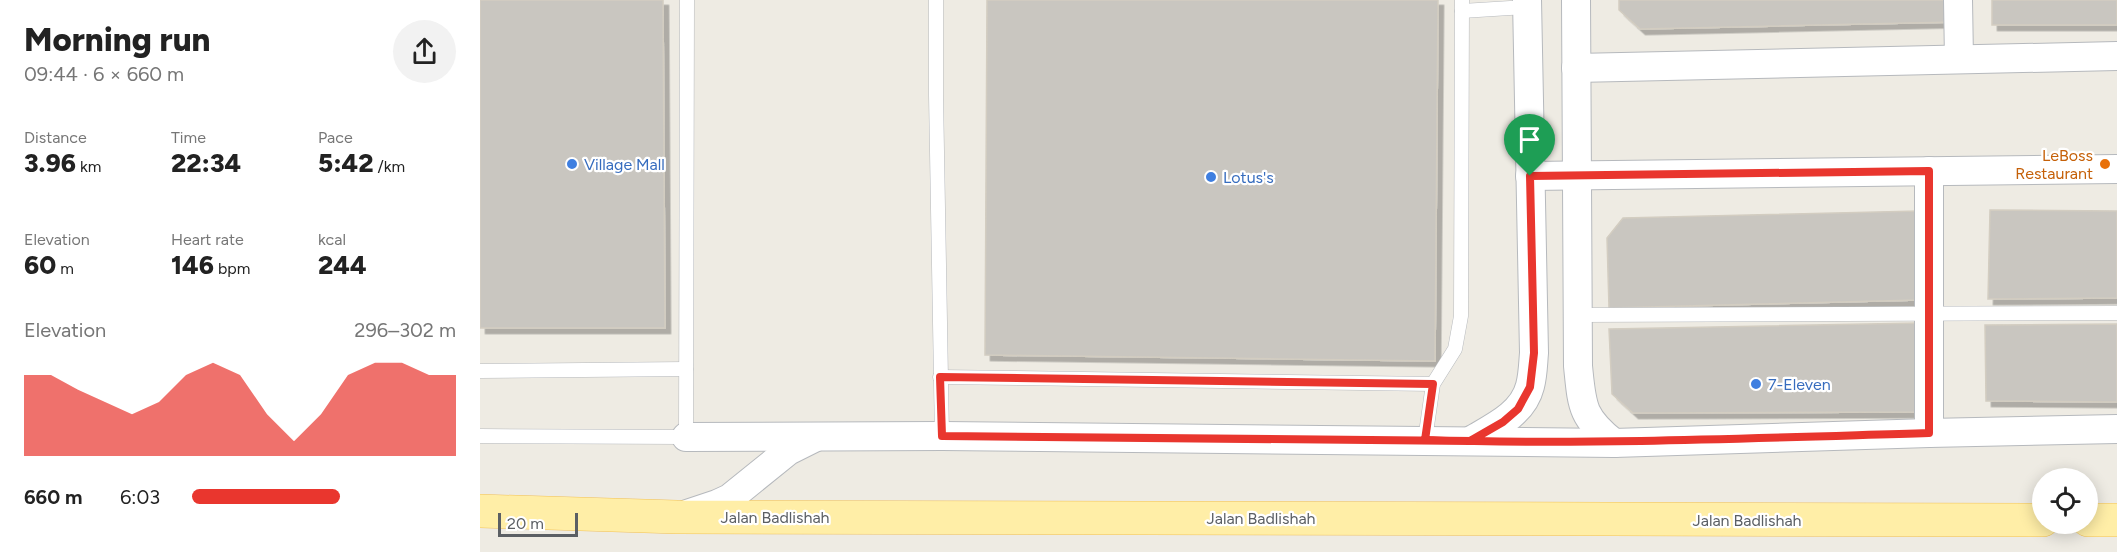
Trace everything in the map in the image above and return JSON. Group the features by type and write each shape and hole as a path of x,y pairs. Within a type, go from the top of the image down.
{"main road":[{"name":"Jalan Badlishah","path":"480,511 677,517 2032,520"},
{"path":"2098,520 2117,520"}],"street":[{"path":"1576,0 1578,366 1586,415 1596,429 1614,443"},
{"path":"1958,0 1959,59"},
{"path":"1470,441 1503,422 1518,409 1530,387 1534,353 1527,3"},
{"path":"1576,68 2117,56"},
{"path":"1530,176 2117,169"},
{"path":"1929,171 1929,433"},
{"path":"686,437 820,435 1614,443 2117,429"},
{"path":"677,517 730,498 788,452 820,435"}],"lane":[{"path":"480,436 686,437 687,0"},
{"path":"936,0 942,436"},
{"path":"1425,440 1433,384 1455,350 1461,316 1462,5 1527,3"},
{"path":"1578,315 2117,313"},
{"path":"480,371 686,369"},
{"path":"940,377 1433,384"}],"building":[{"name":"Village Mall","path":"480,0 663,0 665,328 480,328"},
{"name":"Lotus's","path":"987,0 1438,0 1435,361 985,355"},
{"path":"1619,0 1955,0 1956,22 1640,29 1619,10"},
{"path":"1992,0 2117,0 2117,25 1992,25"},
{"path":"1990,210 2117,211 2117,298 1988,299"},
{"path":"1919,211 1918,300 1609,308 1607,238 1623,218"},
{"path":"1920,323 1922,412 1633,413 1612,394 1609,329"},
{"path":"2117,324 2117,402 1986,401 1985,325"}],"place":[{"name":"Village Mall","path":"572,164"},
{"name":"LeBoss Restaurant","path":"2105,164"},
{"name":"Lotus's","path":"1211,177"},
{"name":"7-Eleven","path":"1756,384"}],"route":[{"path":"1530,176 1534,353 1530,387 1518,409 1503,422 1470,441 942,436 940,377 1433,384 1425,440 1470,441 1614,443 1929,433 1929,171 1530,176"}]}
